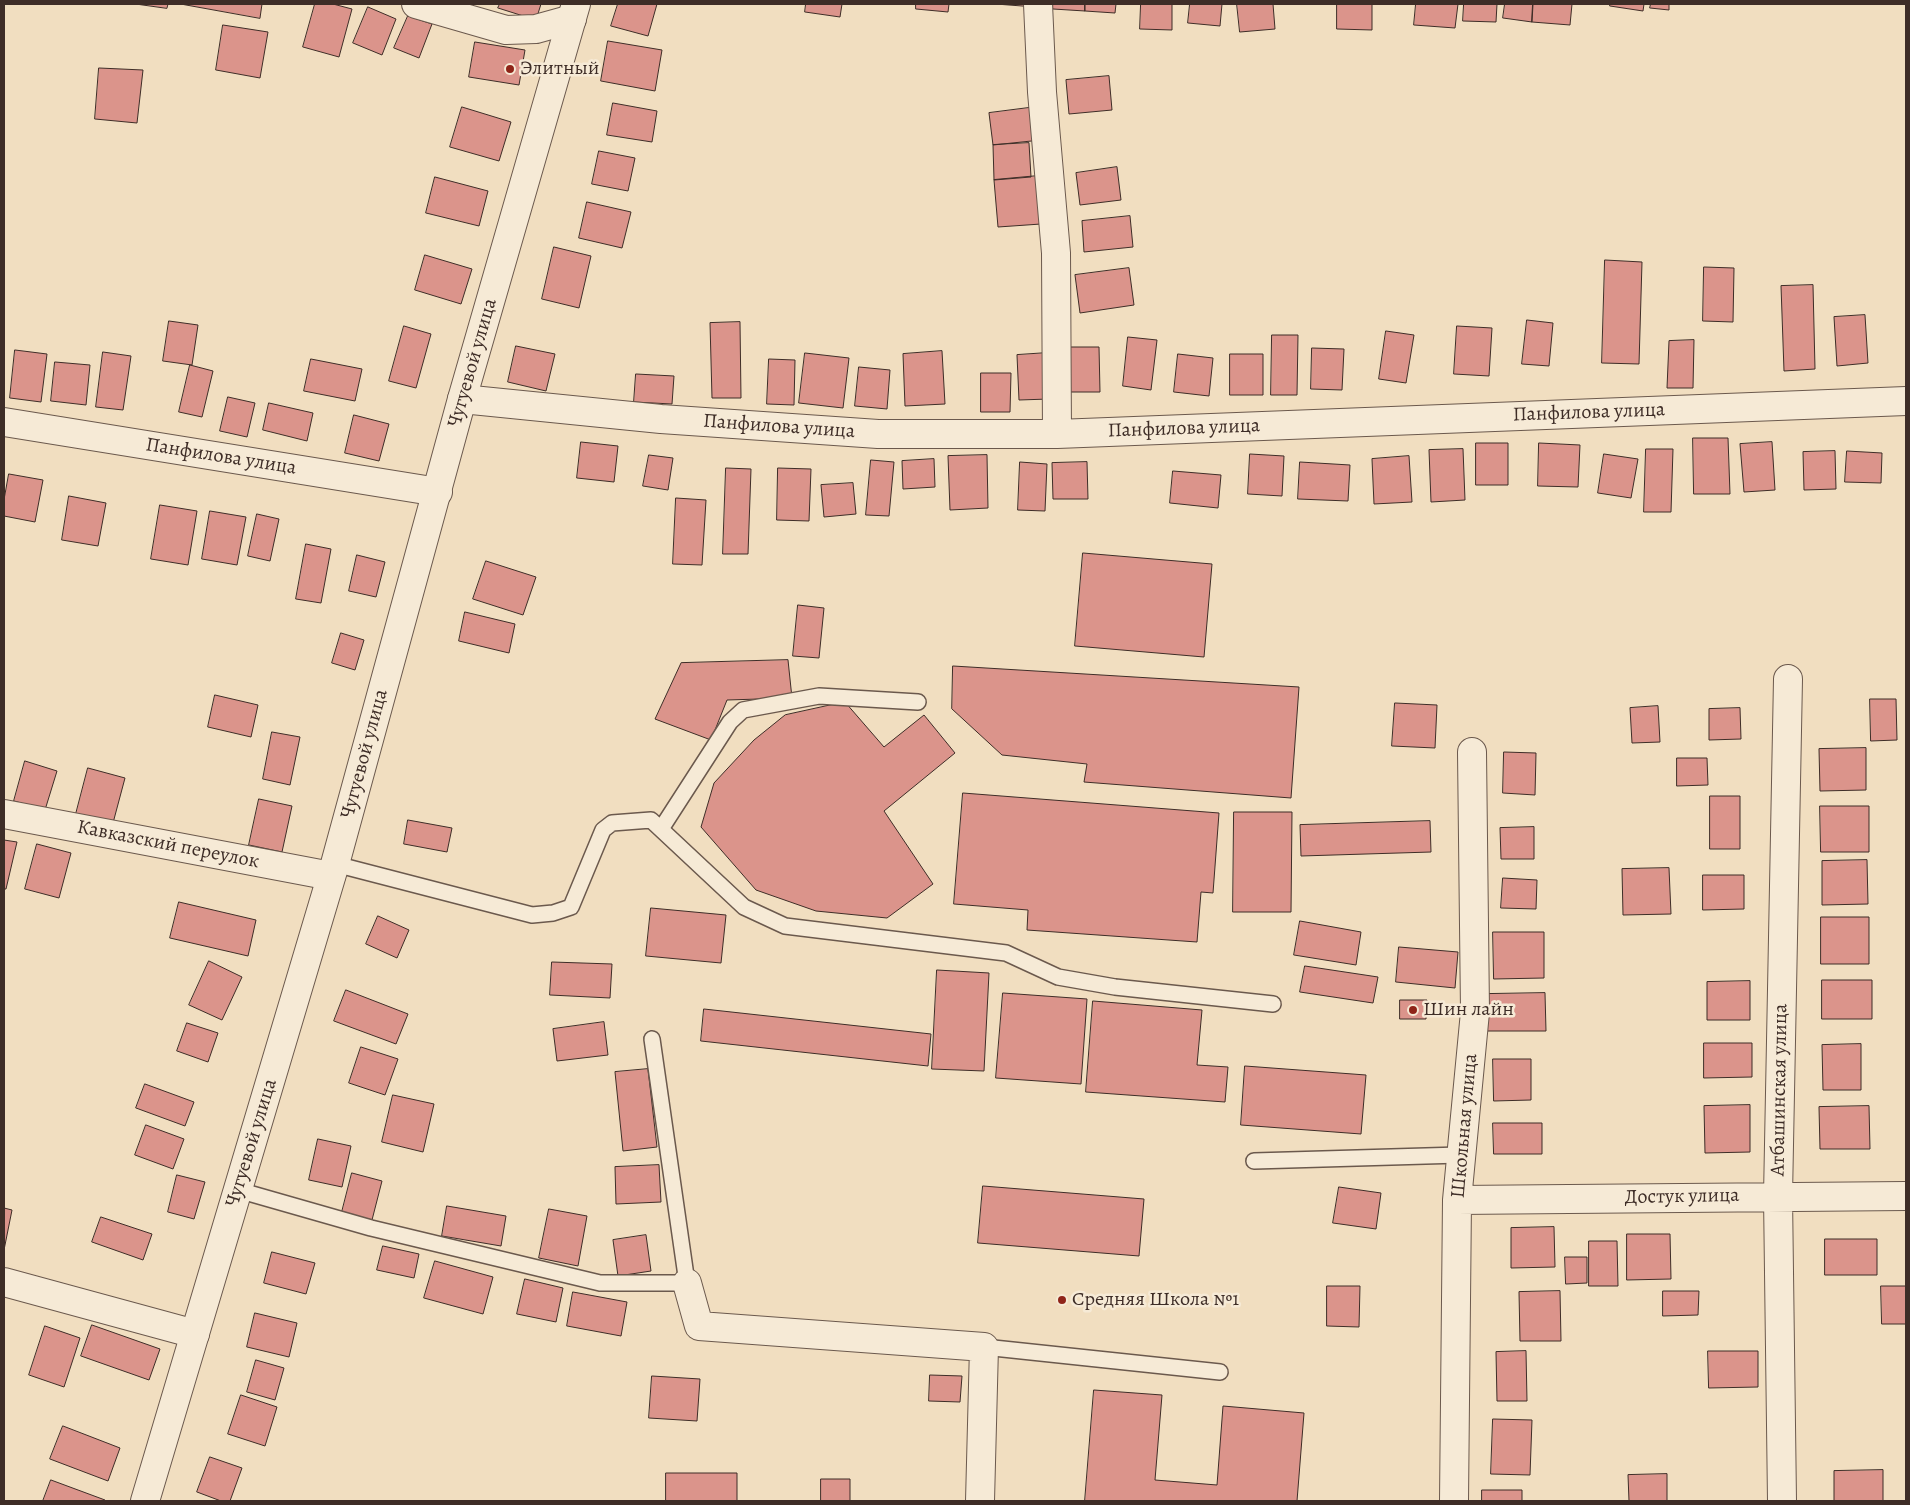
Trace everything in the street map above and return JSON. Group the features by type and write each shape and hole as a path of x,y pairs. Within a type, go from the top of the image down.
{"street":[{"path":"416,4 506,30 536,29 574,11"},
{"path":"1038,4 1042,92 1056,253 1057,434"},
{"name":"Чугуевой улица","path":"145,1501 333,870 462,399 574,11"},
{"name":"Панфилова улица","path":"462,399 661,419 878,434 1057,434 1906,401"},
{"name":"Панфилова улица","path":"4,422 438,492"},
{"name":"Атбашинская улица","path":"1782,1501 1778,1196 1788,678"},
{"name":"Школьная улица","path":"1454,1501 1457,1200 1460,1155 1476,1012 1472,752"},
{"name":"Кавказский переулок","path":"4,814 333,870"},
{"name":"Достук улица","path":"1457,1200 1906,1196"},
{"path":"4,1282 195,1334"},
{"path":"687,1283 699,1326 984,1348 980,1501"}],"lane":[{"path":"661,829 730,722 743,710 819,696 918,702"},
{"path":"333,870 532,915 554,913 571,907 603,830 612,823 651,820 744,907 785,926 1006,953 1058,977 1115,987 1273,1004"},
{"path":"238,1190 372,1228 600,1283 687,1283 652,1039"},
{"path":"1254,1161 1460,1155"},
{"path":"984,1348 1220,1372"}],"building":[{"path":"136,4 168,4 167,8"},
{"path":"181,4 262,4 260,18"},
{"path":"315,4 333,4 352,9 339,57 303,47"},
{"path":"500,4 541,4 536,20 498,8"},
{"path":"618,4 657,4 648,36 611,26"},
{"path":"806,4 842,4 840,17 805,12"},
{"path":"916,4 949,4 948,12 916,9"},
{"path":"996,4 1028,4 1027,6"},
{"path":"1053,4 1085,4 1085,11 1053,9"},
{"path":"1085,4 1116,4 1115,13 1085,11"},
{"path":"1141,4 1172,4 1172,30 1140,29"},
{"path":"1190,4 1222,4 1220,26 1188,23"},
{"path":"1237,4 1273,4 1275,29 1240,32"},
{"path":"1337,4 1372,4 1372,30 1337,29"},
{"path":"1416,4 1458,4 1455,28 1414,25"},
{"path":"1464,4 1497,4 1496,22 1463,21"},
{"path":"1505,4 1533,4 1532,22 1503,18"},
{"path":"1533,4 1572,4 1570,25 1532,22"},
{"path":"1610,4 1644,4 1643,11 1610,6"},
{"path":"1651,4 1669,4 1669,10 1650,8"},
{"path":"368,7 396,19 382,55 353,43"},
{"path":"408,16 432,24 419,58 394,48"},
{"path":"223,25 268,32 260,78 216,70"},
{"path":"608,41 662,50 655,91 601,81"},
{"path":"475,42 525,50 519,85 469,77"},
{"path":"99,68 143,70 137,123 95,119"},
{"path":"1109,76 1112,110 1069,114 1066,80"},
{"path":"613,103 657,111 652,142 607,135"},
{"path":"462,107 511,122 499,161 450,147"},
{"path":"1036,107 1041,140 993,145 989,113"},
{"path":"1029,143 1031,177 994,180 993,145"},
{"path":"599,151 635,158 628,191 592,184"},
{"path":"1117,167 1121,200 1080,205 1076,173"},
{"path":"1038,176 1041,224 998,227 994,180"},
{"path":"435,177 488,191 479,226 426,213"},
{"path":"587,202 631,212 622,248 579,238"},
{"path":"1130,216 1133,247 1084,252 1082,221"},
{"path":"554,247 591,256 579,308 542,299"},
{"path":"425,255 472,269 461,304 415,290"},
{"path":"1605,260 1642,262 1639,364 1602,363"},
{"path":"1704,267 1734,268 1733,322 1703,321"},
{"path":"1129,268 1134,305 1080,313 1075,275"},
{"path":"1813,285 1815,369 1784,371 1781,286"},
{"path":"1865,315 1868,363 1837,366 1834,317"},
{"path":"1527,320 1553,323 1549,366 1522,364"},
{"path":"169,321 198,325 192,365 163,361"},
{"path":"740,322 741,398 712,398 710,323"},
{"path":"404,326 431,334 416,388 389,381"},
{"path":"1457,326 1492,328 1489,376 1454,374"},
{"path":"1386,331 1414,335 1406,383 1379,379"},
{"path":"1272,335 1298,335 1297,395 1271,395"},
{"path":"1128,337 1157,340 1151,390 1123,386"},
{"path":"1694,340 1693,388 1667,388 1669,341"},
{"path":"516,346 555,354 546,391 508,382"},
{"path":"1066,347 1099,347 1100,392 1066,392"},
{"path":"1312,348 1344,349 1342,390 1311,389"},
{"path":"15,350 47,354 41,402 10,398"},
{"path":"942,351 945,404 905,406 903,354"},
{"path":"103,352 131,356 123,410 96,407"},
{"path":"805,353 849,358 843,408 799,403"},
{"path":"1047,353 1049,399 1019,400 1017,355"},
{"path":"1178,354 1213,358 1209,396 1174,392"},
{"path":"1230,354 1263,354 1263,395 1230,395"},
{"path":"311,359 362,369 355,401 304,391"},
{"path":"769,359 795,360 794,405 767,404"},
{"path":"55,362 90,365 86,405 51,401"},
{"path":"190,365 213,371 202,417 179,412"},
{"path":"859,367 890,370 887,409 855,406"},
{"path":"981,373 1011,373 1010,412 981,412"},
{"path":"636,374 674,376 672,404 634,402"},
{"path":"228,397 255,403 247,437 220,431"},
{"path":"269,403 313,413 307,441 263,430"},
{"path":"354,415 389,424 379,461 345,453"},
{"path":"1693,438 1728,438 1730,494 1694,494"},
{"path":"581,442 618,446 614,482 577,478"},
{"path":"1772,442 1775,490 1744,492 1740,444"},
{"path":"1476,443 1508,443 1508,485 1476,485"},
{"path":"1539,443 1580,445 1578,487 1538,486"},
{"path":"1463,449 1465,500 1431,502 1429,450"},
{"path":"1646,449 1673,449 1671,512 1644,512"},
{"path":"1835,451 1836,489 1804,490 1803,452"},
{"path":"1847,451 1882,453 1881,483 1845,482"},
{"path":"1250,454 1284,456 1282,496 1248,494"},
{"path":"1604,454 1638,459 1631,498 1598,493"},
{"path":"649,455 673,458 668,490 643,486"},
{"path":"987,455 988,508 950,510 948,456"},
{"path":"1409,456 1412,502 1374,504 1372,459"},
{"path":"934,459 935,487 903,489 902,461"},
{"path":"871,460 894,462 889,516 866,515"},
{"path":"1020,462 1047,464 1045,511 1018,510"},
{"path":"1087,462 1088,499 1053,499 1052,463"},
{"path":"1300,462 1350,465 1348,501 1298,499"},
{"path":"726,468 751,469 748,554 723,554"},
{"path":"778,468 811,469 809,521 777,520"},
{"path":"1173,471 1221,475 1218,508 1170,503"},
{"path":"9,474 43,480 35,522 4,516 4,500"},
{"path":"853,483 856,514 824,517 821,485"},
{"path":"69,496 106,503 98,546 62,540"},
{"path":"676,498 706,500 702,565 673,564"},
{"path":"160,505 197,511 188,565 151,559"},
{"path":"210,511 246,517 237,565 202,559"},
{"path":"257,514 279,519 270,561 248,556"},
{"path":"306,544 331,549 321,603 296,599"},
{"path":"1083,553 1212,564 1204,657 1075,646"},
{"path":"357,555 385,562 376,597 349,591"},
{"path":"486,561 536,577 523,615 473,599"},
{"path":"798,605 824,608 819,658 793,656"},
{"path":"465,612 515,624 509,653 459,641"},
{"path":"341,633 364,640 355,670 332,663"},
{"path":"788,660 792,698 727,700 711,740 655,719 681,663"},
{"path":"953,666 1299,687 1291,798 1084,782 1087,764 1002,755 952,709"},
{"path":"215,695 258,705 251,737 208,727"},
{"path":"1870,699 1896,699 1897,740 1871,741"},
{"path":"845,702 884,747 924,715 955,753 884,811 933,884 887,918 816,911 756,890 701,827 714,783 754,740 785,715"},
{"path":"1395,703 1437,705 1435,748 1392,746"},
{"path":"1658,706 1660,742 1632,743 1630,708"},
{"path":"1740,708 1741,739 1709,740 1709,709"},
{"path":"272,732 300,737 290,785 263,779"},
{"path":"1866,748 1866,790 1820,791 1819,749"},
{"path":"1504,752 1536,753 1535,795 1503,793"},
{"path":"1677,758 1707,758 1708,785 1677,786"},
{"path":"25,761 57,771 45,810 14,801"},
{"path":"88,768 125,778 113,823 76,814"},
{"path":"963,793 1219,813 1213,893 1201,892 1197,942 1027,930 1028,910 954,904"},
{"path":"1710,796 1740,796 1740,849 1710,849"},
{"path":"259,799 292,806 282,852 249,845"},
{"path":"1820,806 1869,806 1869,852 1821,852"},
{"path":"1234,812 1292,812 1291,912 1233,912"},
{"path":"408,820 452,828 447,852 404,844"},
{"path":"1430,821 1431,852 1301,856 1300,825"},
{"path":"1534,827 1534,859 1501,859 1500,828"},
{"path":"4,840 17,842 6,889 4,889"},
{"path":"37,844 71,853 59,898 25,889"},
{"path":"1867,860 1868,904 1822,905 1822,861"},
{"path":"1669,868 1671,914 1623,915 1622,869"},
{"path":"1703,875 1744,875 1744,909 1703,910"},
{"path":"1503,878 1537,880 1536,909 1501,908"},
{"path":"179,902 256,920 248,956 170,938"},
{"path":"651,908 726,915 721,963 646,956"},
{"path":"378,916 409,930 397,958 366,944"},
{"path":"1821,917 1869,917 1869,964 1821,964"},
{"path":"1300,921 1361,932 1356,965 1294,955"},
{"path":"1493,932 1544,932 1544,978 1494,979"},
{"path":"1399,947 1458,952 1455,988 1396,982"},
{"path":"209,961 242,977 222,1020 189,1005"},
{"path":"552,962 612,964 610,998 550,995"},
{"path":"1305,966 1378,977 1373,1003 1300,992"},
{"path":"937,970 989,973 984,1071 932,1069"},
{"path":"1822,980 1872,980 1872,1019 1822,1019"},
{"path":"1750,981 1750,1020 1707,1020 1707,982"},
{"path":"346,990 408,1014 396,1044 334,1021"},
{"path":"1003,993 1087,999 1081,1084 996,1078"},
{"path":"1545,993 1546,1031 1487,1031 1487,994"},
{"name":"Шин лайн","path":"1400,1000 1427,1000 1426,1019 1400,1019"},
{"path":"1093,1001 1202,1010 1197,1065 1228,1067 1225,1102 1086,1092"},
{"path":"704,1009 931,1034 928,1066 701,1041"},
{"path":"604,1022 608,1055 557,1061 553,1029"},
{"path":"187,1023 218,1033 208,1062 177,1051"},
{"path":"1704,1043 1752,1043 1752,1077 1704,1078"},
{"path":"1861,1044 1861,1090 1823,1090 1822,1045"},
{"path":"361,1047 398,1059 385,1095 349,1083"},
{"path":"1493,1059 1531,1059 1531,1100 1494,1101"},
{"path":"1245,1066 1366,1075 1361,1134 1241,1125"},
{"path":"648,1069 657,1147 623,1151 615,1072"},
{"path":"145,1084 194,1102 185,1126 136,1108"},
{"path":"393,1095 434,1104 423,1152 382,1142"},
{"path":"1750,1105 1750,1152 1705,1153 1704,1106"},
{"path":"1869,1106 1870,1149 1820,1149 1819,1107"},
{"path":"1493,1123 1542,1123 1542,1154 1494,1154"},
{"path":"146,1125 184,1139 173,1169 135,1155"},
{"path":"318,1139 351,1146 342,1187 309,1180"},
{"path":"659,1165 661,1202 616,1204 615,1167"},
{"path":"352,1173 382,1181 372,1220 342,1212"},
{"path":"177,1175 205,1182 194,1219 168,1212"},
{"path":"983,1186 1144,1199 1139,1256 978,1243"},
{"path":"1339,1187 1381,1193 1376,1229 1333,1223"},
{"path":"447,1206 506,1216 501,1246 442,1236"},
{"path":"4,1208 12,1210 4,1250"},
{"path":"549,1209 587,1216 578,1266 539,1258"},
{"path":"101,1217 152,1234 143,1260 92,1242"},
{"path":"1554,1227 1555,1267 1511,1268 1511,1228"},
{"path":"1627,1234 1670,1234 1671,1279 1627,1280"},
{"path":"646,1235 651,1271 618,1276 613,1240"},
{"path":"1825,1239 1877,1239 1877,1275 1825,1275"},
{"path":"1589,1241 1617,1241 1618,1286 1589,1286"},
{"path":"383,1246 419,1254 414,1278 377,1270"},
{"path":"272,1252 315,1263 306,1294 264,1283"},
{"path":"1565,1257 1587,1257 1587,1283 1566,1284"},
{"path":"435,1261 493,1277 483,1314 424,1298"},
{"path":"525,1279 563,1288 556,1322 517,1314"},
{"path":"1327,1286 1360,1286 1359,1327 1327,1326"},
{"path":"1881,1286 1906,1286 1906,1324 1882,1324"},
{"path":"1560,1291 1561,1341 1520,1341 1519,1292"},
{"path":"1663,1291 1699,1291 1698,1315 1663,1316"},
{"path":"573,1292 627,1302 621,1336 567,1326"},
{"path":"255,1313 297,1323 289,1357 247,1347"},
{"path":"92,1325 160,1349 149,1380 81,1356"},
{"path":"45,1326 80,1338 64,1387 29,1375"},
{"path":"1526,1351 1527,1401 1497,1401 1496,1352"},
{"path":"1708,1351 1758,1351 1758,1387 1709,1388"},
{"path":"256,1360 284,1368 275,1400 247,1392"},
{"path":"930,1375 962,1376 960,1402 929,1401"},
{"path":"652,1376 700,1379 697,1421 649,1418"},
{"path":"1094,1390 1162,1395 1155,1480 1217,1485 1223,1406 1304,1413 1297,1501 1085,1501"},
{"path":"241,1395 277,1407 265,1446 228,1434"},
{"path":"1493,1419 1532,1420 1530,1475 1491,1474"},
{"path":"63,1426 120,1448 108,1481 50,1459"},
{"path":"210,1457 242,1468 230,1501 221,1501 197,1492"},
{"path":"1883,1470 1883,1501 1834,1501 1834,1471"},
{"path":"666,1473 737,1473 737,1501 666,1501"},
{"path":"1667,1474 1667,1501 1629,1501 1628,1475"},
{"path":"821,1479 850,1479 850,1501 821,1501"},
{"path":"51,1480 105,1500 105,1501 43,1501"},
{"path":"1482,1490 1522,1490 1522,1501 1482,1501"}],"place":[{"name":"Элитный","path":"510,69"},
{"name":"Шин лайн","path":"1413,1010"},
{"name":"Средняя Школа №1","path":"1062,1300"}]}
